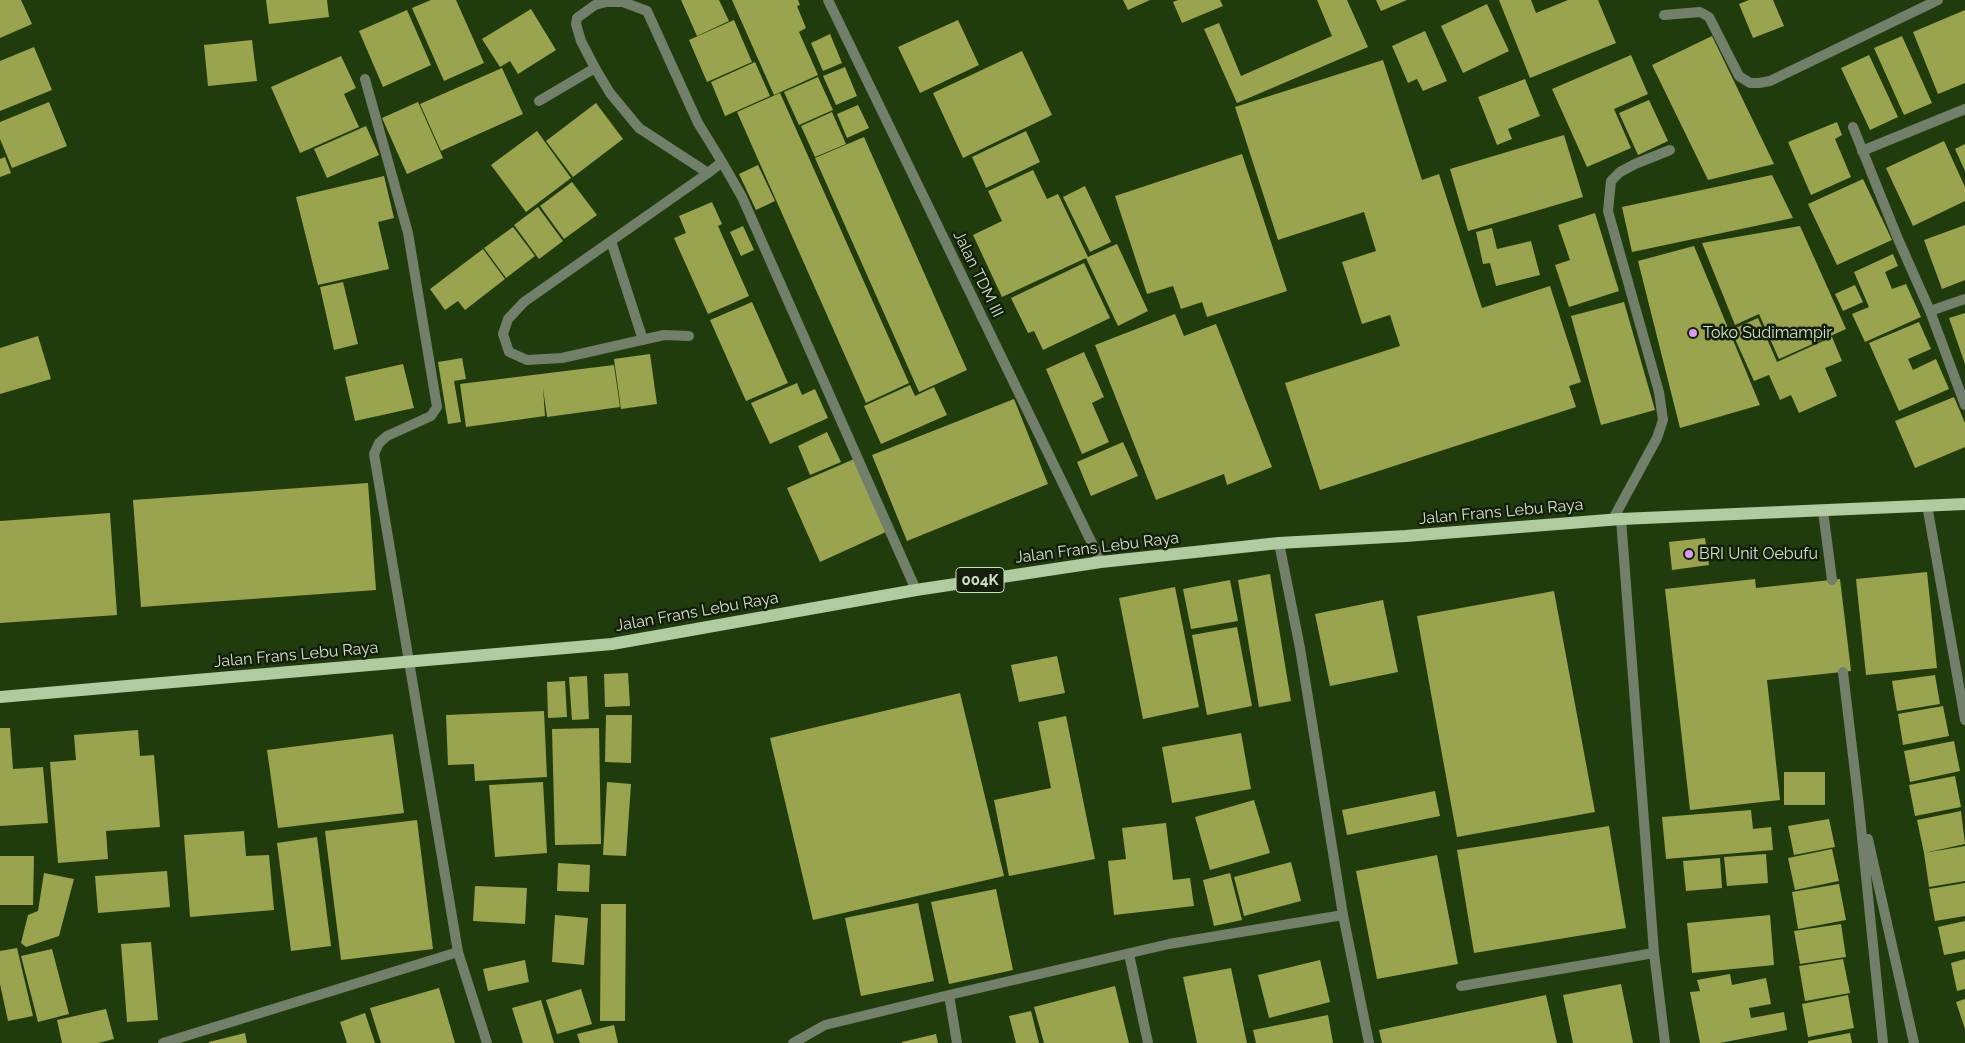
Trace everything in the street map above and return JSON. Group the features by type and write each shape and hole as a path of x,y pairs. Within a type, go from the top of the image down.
{"main road":[{"name":"Jalan Frans Lebu Raya","path":"0,697 612,644 916,590 1101,562 1279,543 1406,536 1617,519 1965,504"}],"street":[{"name":"Jalan TDM III","path":"828,0 1101,562"},
{"path":"1664,15 1700,12 1708,17 1739,76 1750,83 1759,84 1770,81 1938,0"},
{"path":"708,173 639,128 610,93 595,68 581,41 576,24 577,18 595,5 606,2 624,2 647,10 698,123 746,206 916,590"},
{"path":"540,101 595,68"},
{"path":"365,79 408,233 437,408 431,416 387,436 379,443 374,454 458,952 486,1043"},
{"path":"1862,151 1965,109"},
{"path":"1853,127 1930,311 1965,405"},
{"path":"1665,1043 1654,952 1617,519 1657,438 1663,420 1659,392 1608,211 1611,181 1620,172 1670,150"},
{"path":"689,336 664,335 562,358 527,360 509,352 503,334 508,319 524,302 722,162"},
{"path":"611,241 643,340"},
{"path":"1930,311 1965,299"},
{"path":"1927,505 1965,720"},
{"path":"1823,511 1832,580"},
{"path":"1279,543 1300,648 1343,916 1369,1043"},
{"path":"1843,672 1883,1043"},
{"path":"1858,798 1914,1043"},
{"path":"793,1043 825,1025 1169,944 1343,916"},
{"path":"163,1043 458,952"},
{"path":"1461,986 1654,952"},
{"path":"1129,954 1148,1043"},
{"path":"949,995 957,1043"}],"building":[{"path":"0,0 21,0 32,24 0,38"},
{"path":"266,0 327,0 329,17 269,24"},
{"path":"431,0 456,0 484,63 444,81 412,8"},
{"path":"681,0 719,0 729,21 697,36"},
{"path":"732,0 798,0 800,5 797,6 806,28 799,32 818,75 774,95"},
{"path":"1123,0 1150,0 1128,10"},
{"path":"1178,0 1220,0 1223,6 1182,23 1173,2"},
{"path":"1317,0 1347,0 1368,47 1237,103 1204,29 1219,23 1241,76 1332,36"},
{"path":"1376,0 1407,0 1381,11"},
{"path":"1499,0 1531,0 1536,13 1568,0 1598,0 1616,43 1530,78"},
{"path":"1749,0 1773,0 1784,26 1753,38 1739,4"},
{"path":"1487,4 1509,51 1463,73 1441,26"},
{"path":"531,9 556,50 518,74 510,61 500,67 482,39"},
{"path":"407,10 431,65 383,87 359,31"},
{"path":"1965,10 1965,83 1938,94 1913,32"},
{"path":"734,20 752,62 707,82 689,40"},
{"path":"958,20 979,65 920,93 898,47"},
{"path":"1425,31 1447,81 1423,91 1417,79 1408,83 1392,46"},
{"path":"830,34 842,63 823,71 811,43"},
{"path":"1712,36 1774,164 1708,180 1652,65"},
{"path":"1902,36 1932,103 1904,115 1874,48"},
{"path":"252,40 257,81 208,86 204,45"},
{"path":"34,47 52,90 0,111 0,61"},
{"path":"1022,51 1052,115 963,158 933,93"},
{"path":"1631,55 1648,94 1614,109 1631,148 1587,167 1552,89"},
{"path":"1869,55 1898,117 1870,130 1841,68"},
{"path":"341,56 356,88 344,94 359,127 300,153 271,87"},
{"path":"1383,60 1422,180 1439,174 1482,308 1550,286 1581,382 1569,386 1576,407 1320,490 1285,383 1400,346 1390,315 1362,324 1342,262 1376,251 1364,212 1278,240 1235,107"},
{"path":"755,62 770,96 725,116 711,82"},
{"path":"845,67 857,96 836,105 823,76"},
{"path":"502,68 523,114 441,151 420,104"},
{"path":"818,77 833,110 799,125 784,92"},
{"path":"1525,79 1540,116 1508,129 1512,139 1497,145 1478,97"},
{"path":"780,93 909,383 866,403 737,112"},
{"path":"1649,100 1668,141 1638,155 1619,113"},
{"path":"49,102 67,146 12,168 0,139 0,122"},
{"path":"418,102 443,158 407,174 382,118"},
{"path":"596,103 623,139 573,177 546,141"},
{"path":"858,105 869,128 847,138 837,114"},
{"path":"832,112 846,144 815,157 801,126"},
{"path":"1837,122 1842,135 1835,139 1851,177 1811,195 1788,142"},
{"path":"366,126 379,155 327,178 314,149"},
{"path":"537,131 571,178 526,212 491,165"},
{"path":"1026,131 1040,162 986,188 972,157"},
{"path":"1564,135 1583,197 1468,231 1450,169"},
{"path":"864,137 967,370 919,392 815,158"},
{"path":"1944,141 1965,187 1965,201 1913,226 1886,168"},
{"path":"1965,144 1965,171 1955,149"},
{"path":"1242,154 1287,291 1207,317 1202,302 1181,309 1173,286 1147,294 1115,196"},
{"path":"5,157 11,173 0,177 0,159"},
{"path":"758,165 775,201 756,210 739,174"},
{"path":"1033,170 1047,199 1058,194 1088,257 1117,244 1148,311 1118,326 1086,258 1002,297 973,235 1002,221 988,191"},
{"path":"1772,175 1793,218 1632,252 1622,207"},
{"path":"384,176 394,218 378,222 389,269 318,285 296,197"},
{"path":"1863,179 1892,240 1837,265 1808,204"},
{"path":"572,182 597,215 564,239 540,206"},
{"path":"1085,186 1111,242 1090,252 1063,197"},
{"path":"712,202 722,224 718,226 749,296 708,314 674,238 686,233 679,216"},
{"path":"538,207 563,241 539,259 514,225"},
{"path":"1595,213 1619,291 1569,307 1555,265 1570,260 1558,225"},
{"path":"1965,225 1965,280 1942,289 1924,240"},
{"path":"743,226 754,250 741,256 730,232"},
{"path":"1800,226 1846,329 1779,359 1759,314 1735,325 1702,243"},
{"path":"513,227 535,256 506,278 484,248"},
{"path":"1492,228 1497,249 1531,241 1540,275 1496,286 1490,263 1483,264 1476,232"},
{"name":"Toko Sudimampir","path":"1694,246 1760,405 1680,428 1638,261"},
{"path":"483,249 505,279 465,310 458,301 445,310 430,289"},
{"path":"1893,254 1898,266 1885,272 1892,289 1906,284 1921,317 1865,342 1852,314 1869,307 1854,272"},
{"path":"1084,263 1110,318 1043,350 1034,331 1028,333 1011,298"},
{"path":"343,282 358,344 334,350 320,287"},
{"path":"1855,285 1863,302 1843,311 1835,294"},
{"path":"752,302 788,383 746,401 710,320"},
{"path":"1624,302 1655,410 1601,425 1571,316"},
{"path":"1965,313 1965,364 1949,318"},
{"path":"1175,314 1184,336 1216,324 1272,467 1227,485 1224,474 1156,500 1095,345"},
{"path":"1758,318 1777,362 1832,337 1842,361 1825,368 1837,396 1799,413 1791,395 1780,400 1769,375 1754,381 1731,330"},
{"path":"1919,322 1931,349 1908,359 1913,370 1936,359 1949,389 1899,411 1869,343"},
{"path":"38,336 51,379 0,394 0,348"},
{"path":"1084,352 1104,397 1092,403 1109,442 1082,454 1046,369"},
{"path":"650,354 657,404 621,409 614,359"},
{"path":"462,358 466,379 454,381 461,422 448,424 438,362"},
{"path":"403,364 414,408 355,421 345,377"},
{"path":"614,365 620,407 547,417 543,388 545,416 466,427 460,384"},
{"path":"797,383 802,395 815,389 828,418 770,444 751,403"},
{"path":"910,385 915,396 934,387 947,415 881,444 864,406"},
{"path":"1954,397 1965,423 1965,447 1915,468 1895,421"},
{"path":"1014,399 1048,484 907,541 872,455"},
{"path":"827,432 841,462 810,475 798,446"},
{"path":"1123,442 1138,476 1091,496 1077,462"},
{"path":"854,459 886,532 820,562 787,488"},
{"path":"368,483 376,590 141,607 133,500"},
{"path":"110,513 117,615 0,623 0,521"},
{"name":"BRI Unit Oebufu","path":"1705,538 1709,565 1672,570 1669,542"},
{"path":"1927,572 1937,668 1866,675 1856,579"},
{"path":"1270,574 1291,701 1259,707 1238,580"},
{"path":"1755,579 1756,588 1840,579 1851,671 1767,680 1780,800 1690,810 1665,589"},
{"path":"1230,580 1238,621 1191,629 1183,589"},
{"path":"1175,587 1199,707 1143,719 1119,598"},
{"path":"1554,591 1595,812 1457,837 1417,616"},
{"path":"1383,600 1398,672 1330,686 1315,614"},
{"path":"1237,627 1252,706 1207,715 1192,635"},
{"path":"1057,656 1065,693 1019,702 1011,665"},
{"path":"628,673 630,706 605,707 604,674"},
{"path":"1935,675 1940,704 1897,711 1892,681"},
{"path":"587,676 589,719 572,720 569,677"},
{"path":"565,681 567,717 548,718 547,682"},
{"path":"960,693 1004,876 813,920 770,738"},
{"path":"1943,706 1949,736 1903,745 1898,714"},
{"path":"544,711 547,777 475,781 474,764 448,765 446,715"},
{"path":"606,715 632,715 631,763 605,762"},
{"path":"1066,716 1095,859 1009,876 994,800 1051,788 1038,722"},
{"path":"0,728 10,728 13,769 43,767 48,823 0,826"},
{"path":"599,728 601,844 555,845 552,729"},
{"path":"138,730 140,756 154,755 160,827 106,831 108,859 58,863 50,762 76,760 74,735"},
{"path":"1241,733 1251,789 1172,803 1162,747"},
{"path":"393,734 404,813 278,828 267,750"},
{"path":"1954,741 1960,771 1910,782 1904,751"},
{"path":"1784,772 1825,772 1825,805 1784,805"},
{"path":"1955,776 1961,807 1915,816 1909,785"},
{"path":"543,782 547,853 495,857 489,785"},
{"path":"607,782 631,784 626,856 603,855"},
{"path":"1435,791 1440,816 1347,835 1342,810"},
{"path":"1254,800 1270,853 1210,870 1195,817"},
{"path":"1751,810 1753,829 1771,827 1773,850 1666,859 1662,817"},
{"path":"1961,811 1965,844 1924,853 1917,820"},
{"path":"1829,819 1835,847 1794,855 1788,826"},
{"path":"417,820 433,949 341,960 325,831"},
{"path":"1166,823 1173,880 1190,878 1194,906 1114,915 1108,861 1126,859 1122,828"},
{"path":"1609,826 1626,928 1474,953 1457,850"},
{"path":"244,831 246,856 269,855 274,910 190,917 184,835"},
{"path":"317,837 331,946 291,951 277,843"},
{"path":"1965,846 1965,881 1929,887 1924,853"},
{"path":"1832,849 1839,881 1795,890 1788,858"},
{"path":"1766,854 1768,883 1727,886 1724,857"},
{"path":"1437,855 1458,964 1377,979 1356,871"},
{"path":"0,856 34,856 33,905 0,905"},
{"path":"1720,858 1722,888 1686,891 1683,861"},
{"path":"1291,862 1301,901 1244,916 1234,877"},
{"path":"558,863 590,865 589,892 557,891"},
{"path":"167,871 170,907 98,913 95,876"},
{"path":"44,873 74,879 59,936 26,947 21,943 28,915 38,911"},
{"path":"1230,873 1242,920 1214,926 1203,880"},
{"path":"1965,883 1965,916 1935,921 1929,889"},
{"path":"1839,884 1846,920 1798,929 1792,892"},
{"path":"475,886 527,888 525,924 473,921"},
{"path":"996,889 1013,970 949,984 931,902"},
{"path":"918,903 934,981 861,996 845,918"},
{"path":"601,904 626,904 625,1021 600,1021"},
{"path":"555,915 588,918 584,965 552,962"},
{"path":"1770,915 1774,965 1692,973 1687,923"},
{"path":"1965,921 1965,951 1944,955 1938,927"},
{"path":"1841,924 1846,957 1800,964 1794,931"},
{"path":"151,942 158,1020 127,1022 121,944"},
{"path":"17,948 33,1016 8,1021 0,984 0,951"},
{"path":"52,949 69,1014 38,1022 21,956"},
{"path":"1843,959 1850,993 1805,1001 1799,966"},
{"path":"1965,959 1965,989 1957,991 1951,963"},
{"path":"525,960 529,982 488,991 483,969"},
{"path":"1320,960 1330,1002 1269,1018 1258,975"},
{"path":"1231,968 1247,1043 1197,1043 1183,977"},
{"path":"1730,974 1732,985 1766,978 1771,1004 1749,1008 1751,1018 1784,1012 1787,1030 1720,1043 1700,1043 1690,992 1700,991 1697,980"},
{"path":"1621,984 1633,1043 1573,1043 1563,995"},
{"path":"1115,986 1129,1043 1044,1043 1034,1007"},
{"path":"439,988 455,1043 381,1043 370,1008"},
{"path":"581,989 592,1024 557,1034 546,1000"},
{"path":"1546,995 1557,1043 1382,1043 1379,1030"},
{"path":"1848,995 1854,1028 1808,1037 1802,1004"},
{"path":"1965,999 1965,1029 1956,1002"},
{"path":"541,1000 554,1043 523,1043 512,1008"},
{"path":"106,1009 114,1039 98,1043 62,1043 57,1020"},
{"path":"1031,1011 1039,1043 1016,1043 1009,1016"},
{"path":"365,1013 375,1043 347,1043 340,1022"},
{"path":"1328,1015 1333,1043 1256,1043 1253,1030"},
{"path":"614,1025 618,1043 580,1043 577,1034"},
{"path":"245,1033 247,1043 209,1043 209,1042"},
{"path":"1850,1033 1852,1043 1808,1043 1808,1041"},
{"path":"936,1034 938,1043 902,1043 902,1042"}],"place":[{"name":"Toko Sudimampir","path":"1693,333"},
{"name":"BRI Unit Oebufu","path":"1689,554"}]}
